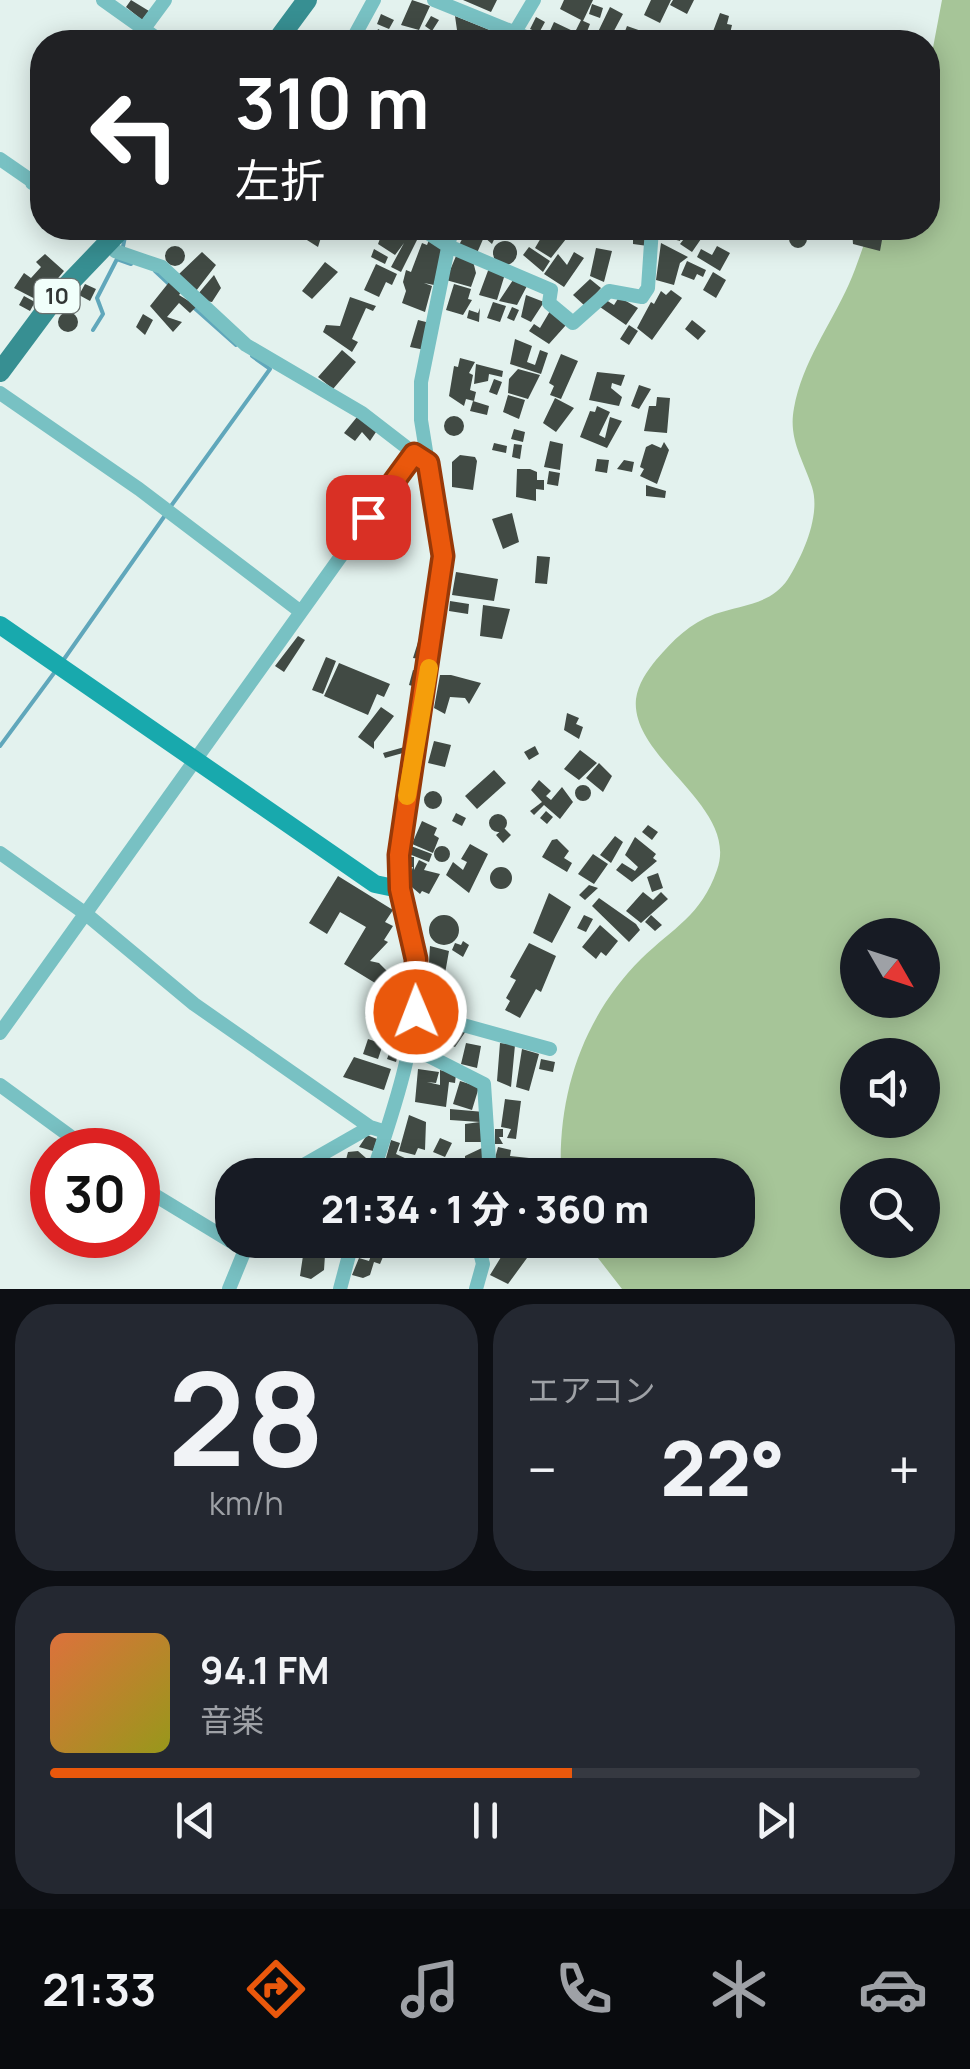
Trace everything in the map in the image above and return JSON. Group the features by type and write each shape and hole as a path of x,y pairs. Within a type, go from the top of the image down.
{"main road":[{"path":"285,30 307,0"},
{"name":"10","path":"0,372 21,339 99,240"}],"street":[{"path":"103,0 143,29 165,0"},
{"path":"358,30 374,0"},
{"path":"434,0 496,30"},
{"path":"515,30 534,0"},
{"path":"0,160 30,180"},
{"path":"112,240 162,267 246,345 362,413 428,463"},
{"path":"438,240 540,282 551,290 548,304 572,323 609,291 642,297 648,288 651,240"},
{"path":"378,1158 411,1047 416,1012 416,959 400,889 399,855 443,556 421,420 421,382 444,281 448,240"},
{"path":"0,393 139,489 301,612"},
{"path":"0,1033 414,454"},
{"path":"0,625 375,884 400,889"},
{"path":"0,852 86,914 194,1004 370,1126 386,1132"},
{"path":"416,1012 550,1049"},
{"path":"411,1047 484,1084 489,1158"},
{"path":"0,1085 60,1128"},
{"path":"315,1158 370,1126"},
{"path":"160,1197 215,1227"},
{"path":"229,1289 242,1258"},
{"path":"340,1289 348,1258"},
{"path":"476,1289 481,1258"}],"green space":[{"path":"942,0 970,0 970,1289 622,1289 598,1258 755,1258 755,1158 561,1158 561,1142 578,1057 604,1005 641,959 695,910 717,870 720,847 713,825 649,742 639,721 637,693 653,664 682,633 706,618 773,594 788,579 799,558 812,522 814,498 797,449 793,419 810,360 849,284 866,240 940,240 940,30 936,30"}],"building":[{"path":"131,0 149,11 142,20 126,7"},
{"path":"412,0 430,6 419,30 401,25"},
{"path":"463,0 497,0 491,12"},
{"path":"564,0 593,0 583,21 560,9"},
{"path":"651,0 671,0 660,23 644,15"},
{"path":"673,0 694,0 687,14 670,5"},
{"path":"592,4 603,8 600,18 589,14"},
{"path":"610,7 623,14 614,30 599,30"},
{"path":"720,13 729,16 727,24 732,25 731,30 714,30"},
{"path":"381,14 394,20 389,29 377,24"},
{"path":"431,16 439,20 433,30 425,26"},
{"path":"455,16 490,30 457,30"},
{"path":"536,17 545,22 541,30 530,29"},
{"path":"581,20 590,24 588,30 576,30"},
{"path":"554,22 571,30 550,30"},
{"path":"380,240 417,240 401,272 391,267 404,243 395,255 378,244"},
{"path":"429,240 442,249 434,285 424,283 432,286 425,312 402,303 406,291 403,282 422,243 427,245"},
{"path":"462,240 483,240 477,253 459,245"},
{"path":"540,240 565,240 551,258 535,248"},
{"path":"633,240 648,240 648,246 633,244"},
{"path":"683,240 700,240 692,252 680,244"},
{"path":"790,240 806,240 798,248"},
{"path":"853,240 882,240 880,251 853,244"},
{"path":"505,241 517,253 505,265 493,253"},
{"path":"661,243 688,257 680,263 674,285 656,280"},
{"path":"175,246 185,256 175,266 165,256"},
{"path":"717,246 730,253 720,271 697,257 701,249 712,255"},
{"path":"529,247 550,261 543,272 523,255"},
{"path":"596,248 612,251 604,282 590,276"},
{"path":"374,249 388,257 385,264 371,257"},
{"path":"202,252 216,265 196,291 179,274"},
{"path":"574,252 584,258 564,287 544,274 558,254 567,265"},
{"path":"45,254 64,271 39,301 14,288 24,273 31,278 41,267 36,262"},
{"path":"456,256 473,261 476,273 471,287 446,280"},
{"path":"687,261 706,270 703,277 697,274 694,280 681,275"},
{"path":"325,262 338,272 312,299 302,291"},
{"path":"376,264 397,274 392,285 386,282 379,297 364,290"},
{"path":"489,268 505,274 497,300 479,295"},
{"path":"713,272 726,280 716,298 703,290"},
{"path":"214,275 221,288 212,302 206,301 198,294"},
{"path":"515,277 528,284 517,305 499,301"},
{"path":"590,279 601,288 585,306 573,295"},
{"path":"170,281 182,291 179,295 197,306 190,313 179,303 167,317 182,322 173,332 150,306"},
{"path":"85,284 96,289 90,301 79,295"},
{"path":"454,284 471,289 468,299 472,300 463,315 446,310"},
{"path":"671,290 682,298 652,340 637,328 651,302 654,304 661,291 666,295"},
{"path":"526,295 544,302 531,322 521,317"},
{"path":"24,296 35,302 30,311 19,305"},
{"path":"350,297 376,306 373,311 366,308 352,339 358,342 352,352 323,332 326,325 340,326"},
{"path":"619,297 638,308 626,325 600,307 606,300 614,305"},
{"path":"493,302 506,306 500,322 487,318"},
{"path":"512,307 519,310 514,321 507,318"},
{"path":"480,308 479,322 467,318 469,310 478,313"},
{"path":"550,311 566,325 549,344 529,331 534,324 540,328"},
{"path":"64,312 72,312 78,322 72,332 64,332 58,326 58,318"},
{"path":"143,314 153,320 145,335 136,327"},
{"path":"418,320 430,323 425,350 410,347"},
{"path":"692,320 706,331 698,340 685,329"},
{"path":"629,325 638,331 629,345 620,339"},
{"path":"515,339 532,346 527,362 535,365 540,350 548,353 541,374 510,364"},
{"path":"342,350 356,362 333,389 318,377"},
{"path":"561,354 578,361 561,399 550,395 554,386 549,383"},
{"path":"460,358 475,362 469,373 473,375 470,390 476,392 474,401 466,399 464,406 449,396 454,366 458,367"},
{"path":"476,364 503,371 502,377 489,374 488,381 474,384"},
{"path":"518,369 540,375 528,399 508,393 509,379"},
{"path":"597,372 625,375 621,386 612,383 611,388 622,397 619,406 589,400"},
{"path":"494,379 502,382 497,395 489,392"},
{"path":"639,385 651,389 639,409 631,406"},
{"path":"508,395 525,400 519,419 503,412"},
{"path":"657,397 670,398 667,433 644,431 649,406 656,406"},
{"path":"555,398 574,408 556,432 543,423"},
{"path":"473,401 489,406 487,415 470,411"},
{"path":"597,406 610,412 599,435 605,438 610,417 622,421 607,448 580,437 590,411 595,412"},
{"path":"454,416 464,426 454,436 444,426"},
{"path":"357,417 378,429 370,441 362,432 355,441 344,433"},
{"path":"514,429 525,432 523,442 511,439"},
{"path":"550,441 563,444 560,470 544,467"},
{"path":"664,442 669,450 657,484 640,476 644,469 640,467 646,447 652,444 661,448"},
{"path":"494,443 507,446 506,453 492,450"},
{"path":"514,444 522,445 520,459 512,457"},
{"path":"460,455 475,457 477,461 473,490 452,487 452,462"},
{"path":"597,459 609,460 607,473 595,471"},
{"path":"624,460 634,462 632,472 617,469"},
{"path":"517,469 530,469 537,472 537,480 544,480 544,490 536,489 536,501 516,497"},
{"path":"549,471 560,473 558,486 547,484"},
{"path":"646,485 666,491 665,498 646,496"},
{"path":"512,513 519,542 503,549 492,519"},
{"path":"537,556 550,557 547,584 535,583"},
{"path":"456,572 498,579 494,601 452,595"},
{"path":"450,601 469,604 468,614 449,611"},
{"path":"483,605 510,609 502,639 480,636"},
{"path":"423,626 432,628 426,660 413,658"},
{"path":"298,636 305,640 284,672 275,666"},
{"path":"326,657 336,661 323,694 312,690"},
{"path":"339,663 390,684 384,697 377,694 368,715 324,696"},
{"path":"413,670 423,672 419,688 409,685"},
{"path":"440,675 481,683 469,704 465,698 450,697 445,714 434,708"},
{"path":"381,707 394,716 374,742 374,749 358,737"},
{"path":"567,713 579,718 576,724 583,727 579,739 564,730"},
{"path":"434,741 451,745 445,767 428,763"},
{"path":"408,746 410,751 385,758 383,753"},
{"path":"535,746 539,754 529,760 524,752"},
{"path":"580,750 597,763 579,780 564,769"},
{"path":"599,763 612,776 603,792 586,778"},
{"path":"494,770 506,783 477,809 465,796"},
{"path":"539,780 551,791 546,796 551,800 562,787 573,802 560,819 544,805 534,815 530,811 542,802 531,790"},
{"path":"583,785 591,793 583,801 575,793"},
{"path":"433,791 442,800 433,809 424,800"},
{"path":"546,811 553,817 547,824 540,818"},
{"path":"456,813 466,818 462,826 452,821"},
{"path":"498,814 505,816 505,830 498,832 491,830 489,823 491,816"},
{"path":"422,821 437,828 434,835 439,838 433,853 412,844"},
{"path":"648,825 658,832 652,840 642,832"},
{"path":"504,828 511,835 503,843 496,835"},
{"path":"615,836 623,842 611,863 600,855"},
{"path":"635,837 656,854 653,858 657,861 632,882 616,870 622,863 635,871 638,867 625,855"},
{"path":"557,839 569,851 564,858 572,863 567,872 542,857 552,840"},
{"path":"470,844 488,854 469,893 446,875 453,862 463,870 467,862 461,859"},
{"path":"411,846 432,854 429,862 409,854"},
{"path":"442,846 450,854 442,862 434,854"},
{"path":"593,854 608,864 594,884 578,874"},
{"path":"408,857 414,857 414,870 419,860 427,864 424,870 440,874 429,894 420,894 407,883 413,867 408,867"},
{"path":"501,867 509,870 509,886 501,889 493,886 490,878 493,870"},
{"path":"658,873 663,888 652,892 647,877"},
{"path":"338,876 393,910 385,922 393,926 384,940 388,942 370,961 379,963 392,976 385,989 344,964 366,927 340,912 327,934 309,923"},
{"path":"589,885 598,888 585,900 579,895"},
{"path":"643,892 653,900 661,892 668,899 641,923 626,911"},
{"path":"549,893 571,907 552,943 533,933"},
{"path":"599,898 636,924 640,930 629,942 592,906"},
{"path":"444,915 458,924 459,930 450,944 444,945 430,936 429,930 438,916"},
{"path":"584,915 593,919 586,932 577,928"},
{"path":"651,915 662,925 655,931 645,922"},
{"path":"600,925 618,941 606,956 601,952 596,959 582,947"},
{"path":"463,941 469,945 463,957 452,950 455,943 461,945"},
{"path":"529,943 556,956 541,992 536,989 520,1018 505,1010 510,1001 506,998 516,980 510,977"},
{"path":"430,946 449,951 444,979 428,978"},
{"path":"393,982 403,988 397,997 388,991"},
{"path":"430,1023 468,1028 455,1047 428,1037"},
{"path":"368,1039 383,1044 378,1059 363,1054"},
{"path":"466,1043 481,1046 477,1068 461,1064"},
{"path":"500,1043 515,1045 511,1087 497,1081"},
{"path":"391,1048 399,1051 396,1062 387,1059"},
{"path":"522,1049 539,1054 529,1091 516,1087"},
{"path":"354,1057 391,1069 384,1090 343,1077"},
{"path":"541,1059 555,1062 553,1072 539,1069"},
{"path":"418,1069 439,1072 436,1083 427,1082 440,1085 440,1070 456,1074 455,1083 449,1082 446,1107 415,1102"},
{"path":"460,1081 479,1087 472,1110 453,1104"},
{"path":"505,1099 521,1101 516,1139 507,1138 511,1129 501,1127"},
{"path":"450,1109 484,1112 484,1142 465,1142 465,1124 480,1122 450,1120"},
{"path":"409,1115 426,1122 425,1150 418,1148 415,1155 399,1151"},
{"path":"495,1129 503,1129 503,1137 499,1137 503,1144 495,1144"},
{"path":"367,1135 377,1139 373,1151 359,1147"},
{"path":"440,1138 452,1143 445,1157 433,1152"},
{"path":"391,1140 400,1143 396,1154 405,1158 386,1158"},
{"path":"484,1147 485,1158 465,1156"},
{"path":"498,1147 511,1150 510,1156 529,1158 495,1158"},
{"path":"358,1151 366,1158 346,1158 348,1152"},
{"path":"303,1258 325,1258 324,1270 311,1279 300,1276"},
{"path":"359,1258 382,1258 380,1264 374,1262 370,1275 352,1275"},
{"path":"500,1258 527,1258 508,1284 490,1275"}],"waterway":[{"path":"122,251 124,240"},
{"path":"117,259 131,264"},
{"path":"93,330 103,314 97,298 117,259"},
{"path":"155,271 170,285"},
{"path":"191,305 236,345"},
{"path":"171,506 270,369 252,356"},
{"path":"62,662 166,514"},
{"path":"0,746 57,669"}],"slow traffic":[{"path":"407,796 429,668"}],"route":[{"path":"368,517 414,454 428,463 443,556 399,855 400,889 416,959 416,1012"}]}
